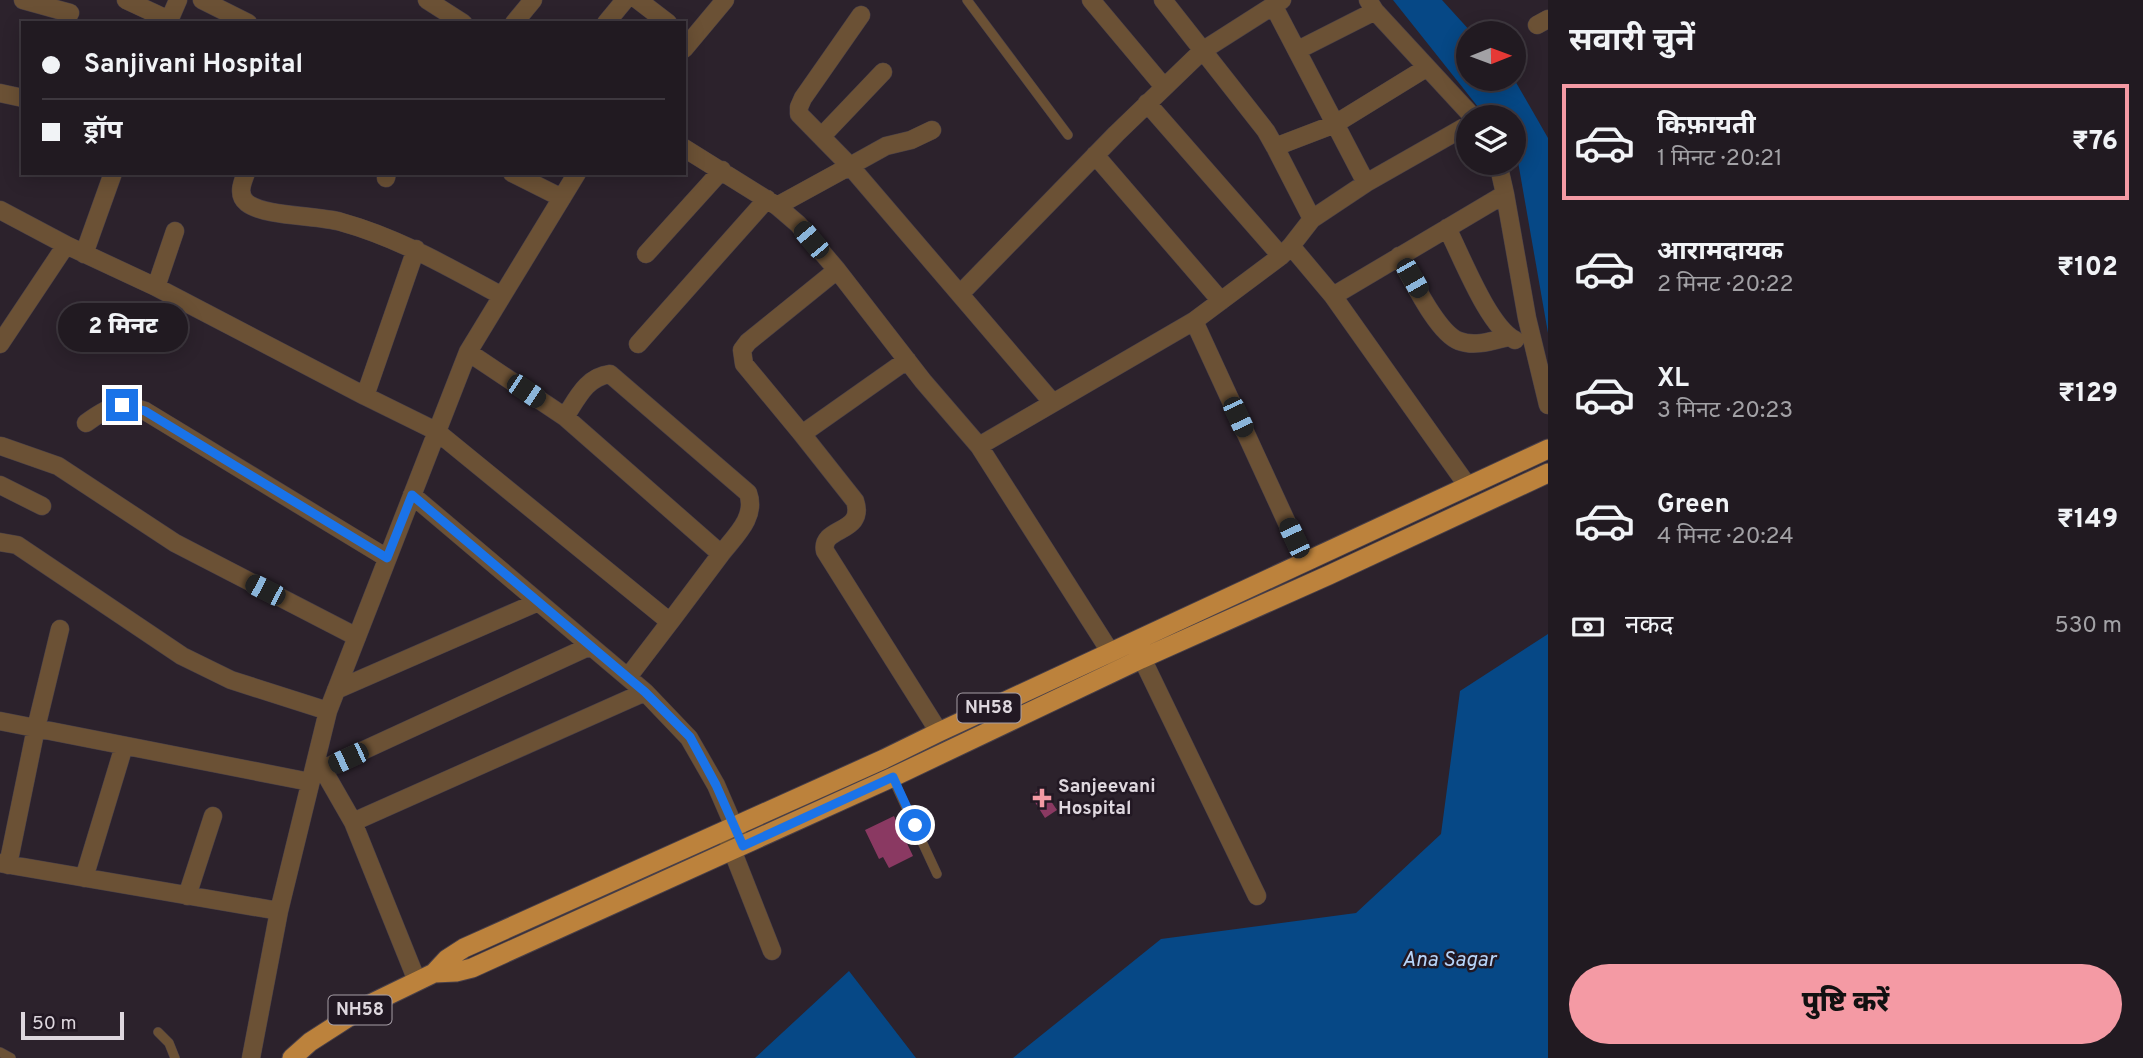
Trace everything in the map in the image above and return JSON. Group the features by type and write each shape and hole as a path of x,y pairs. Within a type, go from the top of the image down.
{"highway":[{"name":"NH58","path":"425,977 472,968 893,777 1305,562 1548,449"},
{"name":"NH58","path":"1137,650 1354,564 1548,473"},
{"name":"NH58","path":"292,1058 310,1042 366,1006 425,977 464,948 939,732 1116,660"}],"street":[{"path":"23,0 70,12"},
{"path":"126,0 166,21"},
{"path":"168,21 178,0"},
{"path":"202,0 244,21"},
{"path":"427,0 460,21"},
{"path":"516,21 533,0"},
{"path":"608,21 625,0"},
{"path":"638,0 665,21"},
{"path":"687,42 725,0"},
{"path":"1091,0 1164,87"},
{"path":"1163,0 1266,131 1312,219"},
{"path":"960,294 1147,103 1202,51 1266,5 1298,50 1366,183"},
{"path":"1298,50 1371,6 1461,105"},
{"path":"861,15 799,107 799,114 850,166 1053,404"},
{"path":"1275,147 1335,124 1426,68"},
{"path":"822,136 883,72"},
{"path":"0,93 21,98"},
{"path":"1147,103 1286,251 1333,296 1467,485"},
{"path":"638,344 772,202 886,146 911,141 932,130"},
{"path":"979,446 1194,321 1286,251 1312,219 1366,183 1456,132"},
{"path":"686,149 772,202 798,224 837,270 979,446 1116,660"},
{"path":"1096,155 1221,301"},
{"path":"646,254 722,170"},
{"path":"84,254 112,175"},
{"path":"245,175 241,186 242,198 248,204 262,209 340,222 416,249 502,296"},
{"path":"516,175 562,198"},
{"path":"251,1058 279,911 317,770 328,711 468,352 576,175"},
{"path":"1501,175 1534,349 1548,405"},
{"path":"1333,296 1505,194"},
{"path":"0,210 436,431 670,622"},
{"path":"1447,228 1491,315 1508,337 1534,349"},
{"path":"156,287 176,231"},
{"path":"0,344 66,245"},
{"path":"365,396 416,249"},
{"path":"1399,256 1437,322 1450,336 1460,342 1483,343 1508,337"},
{"path":"837,270 748,342 742,350 744,363 855,501 858,510 854,522 827,539 825,551 939,732"},
{"path":"1194,321 1305,562"},
{"path":"468,352 565,417 721,554"},
{"path":"802,434 907,360"},
{"path":"565,417 590,380 610,374 747,493 751,501 748,518 628,677"},
{"path":"86,423 106,409 122,405 145,411 387,558"},
{"path":"1,446 58,466 174,543 357,637"},
{"path":"0,485 42,506"},
{"path":"412,495 628,677 690,737 716,785 772,951"},
{"path":"0,542 16,545 182,656 231,680 328,711"},
{"path":"336,690 538,602"},
{"path":"60,629 4,864 279,911"},
{"path":"0,721 124,746 317,770 590,646"},
{"path":"1137,650 1256,896"},
{"path":"353,822 645,692"},
{"path":"84,878 124,746"},
{"path":"317,770 353,822 425,977"},
{"path":"187,896 213,816"}],"lane":[{"path":"967,0 1068,135"},
{"path":"884,759 937,874"},
{"path":"158,1032 169,1043 175,1058"},
{"path":"0,1052 12,1058"}],"water":[{"path":"1393,0 1442,0 1461,21 1456,21 1456,79"},
{"path":"1465,91 1521,91 1548,138 1548,333 1520,175 1526,175 1526,105 1476,105"},
{"name":"Ana Sagar","path":"1548,634 1548,1058 1013,1058 1161,939 1356,913 1441,834 1460,691"},
{"path":"849,971 916,1058 755,1058"}],"building":[{"path":"1042,788 1057,810 1045,818 1031,796"},
{"path":"894,816 913,856 889,868 883,857 879,859 865,830"}],"place":[{"name":"Sanjeevani Hospital","path":"1042,798"}],"route":[{"path":"122,405 145,411 387,558 412,495 645,692 690,737 716,785 743,846 893,777 915,825"}]}
